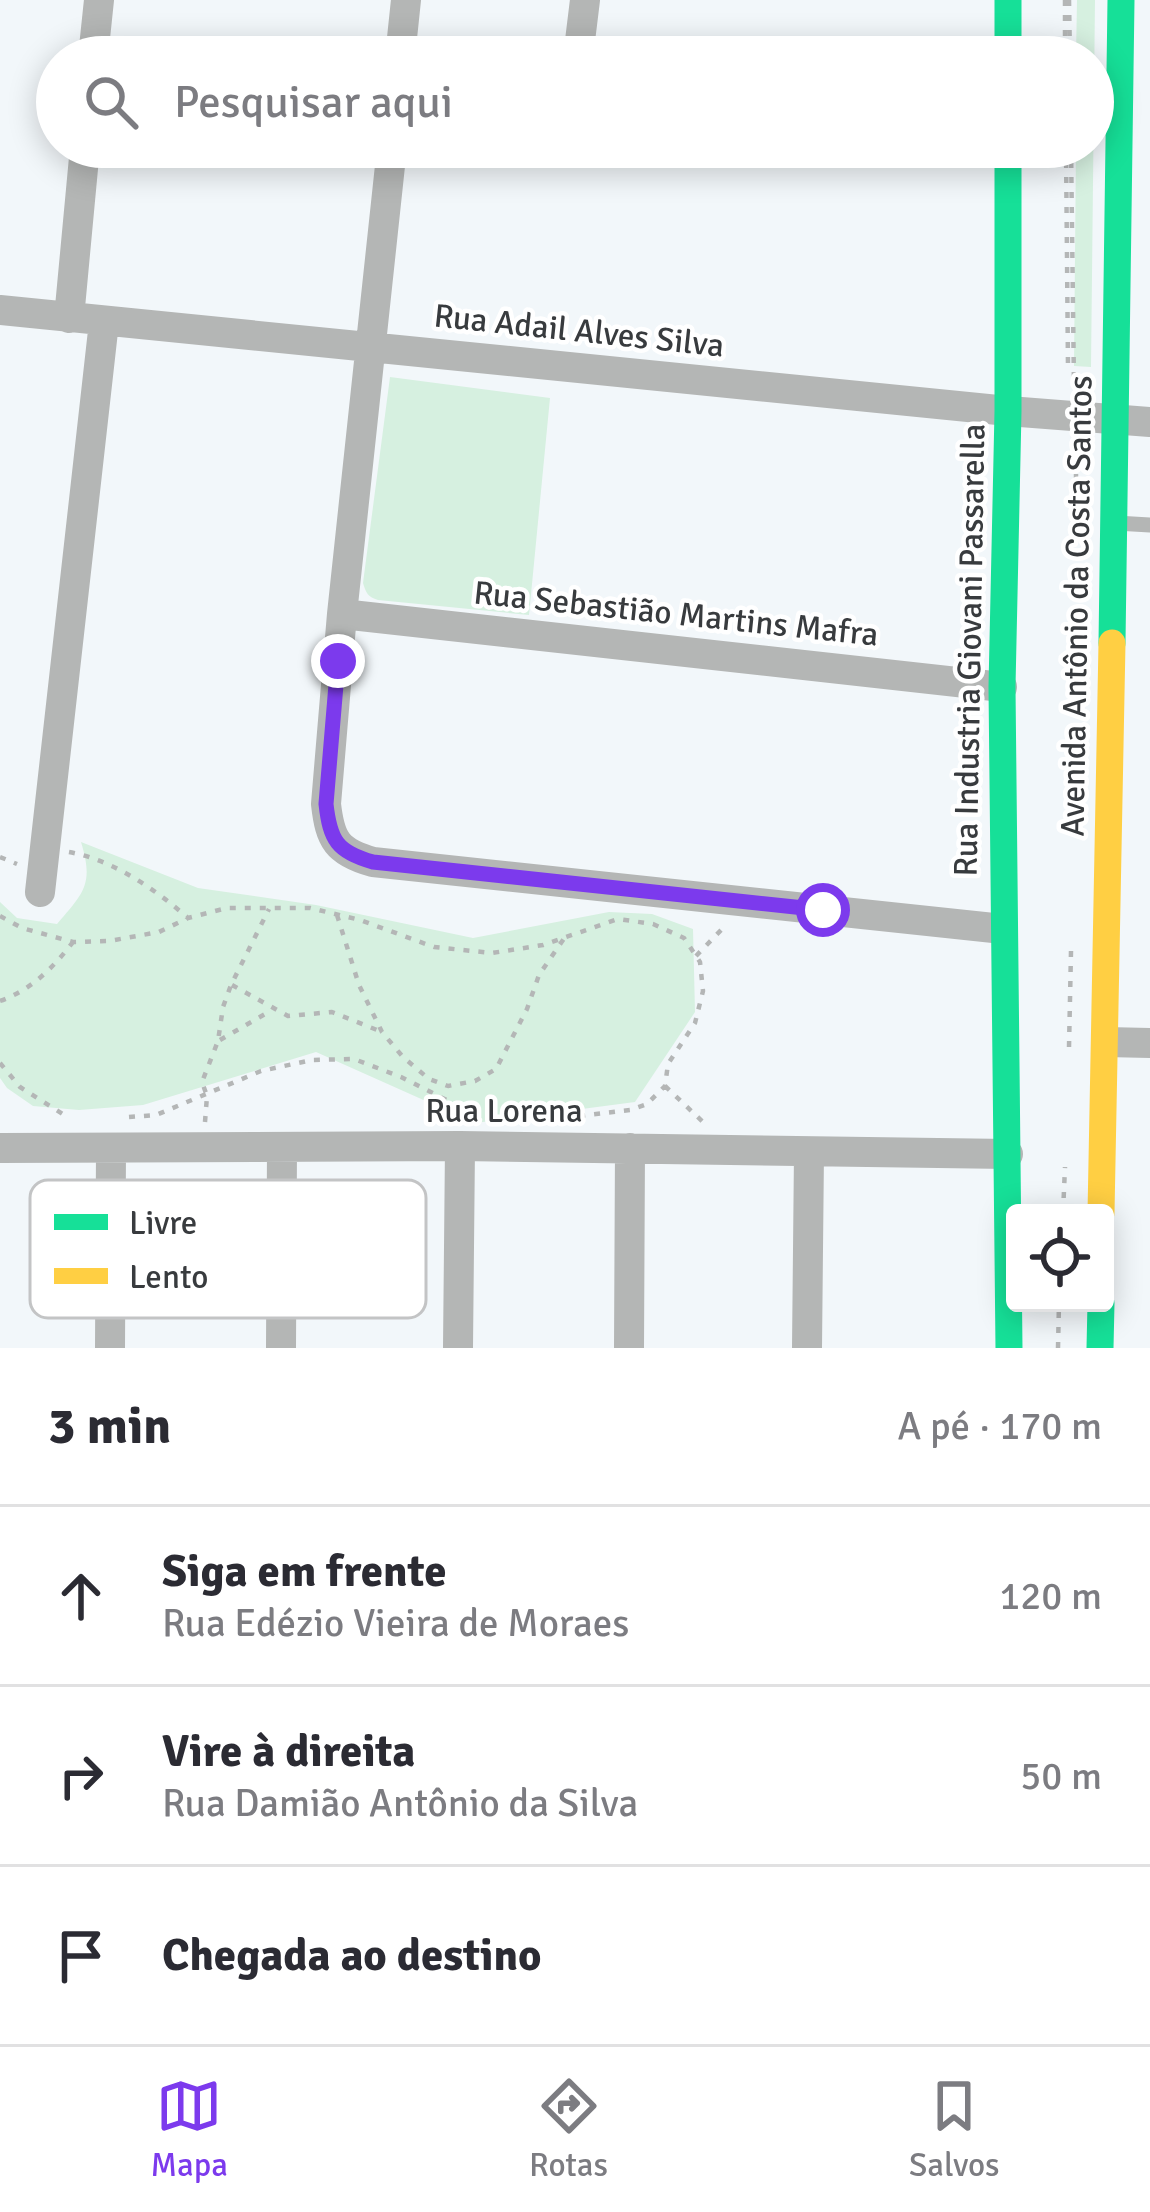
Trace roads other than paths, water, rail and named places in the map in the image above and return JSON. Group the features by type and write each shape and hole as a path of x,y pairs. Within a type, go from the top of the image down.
{"street":[{"path":"95,36 99,0"},
{"path":"402,36 406,0"},
{"path":"580,36 584,0"},
{"path":"1008,0 1008,36"},
{"name":"Avenida Antônio da Costa Santos","path":"1101,1204 1121,0"},
{"path":"69,318 83,168"},
{"path":"390,168 326,804 338,846 373,862 1003,929"},
{"name":"Rua Industria Giovani Passarella","path":"1008,168 1002,686 1008,1154"},
{"name":"Rua Adail Alves Silva","path":"0,310 1150,422"},
{"path":"40,892 104,322"},
{"name":"Rua Sebastião Martins Mafra","path":"342,614 1002,686"},
{"path":"1106,1042 1150,1043"},
{"name":"Rua Lorena","path":"1,1146 460,1146 1008,1154"},
{"path":"458,1348 460,1146"},
{"path":"282,1147 282,1180"},
{"path":"628,1348 630,1148"},
{"path":"111,1149 111,1180"},
{"path":"807,1348 808,1152"},
{"path":"1008,1154 1009,1348"},
{"path":"1100,1348 1101,1312"},
{"path":"110,1318 110,1348"},
{"path":"281,1318 281,1348"}],"lane":[{"path":"1112,523 1150,525"}]}
